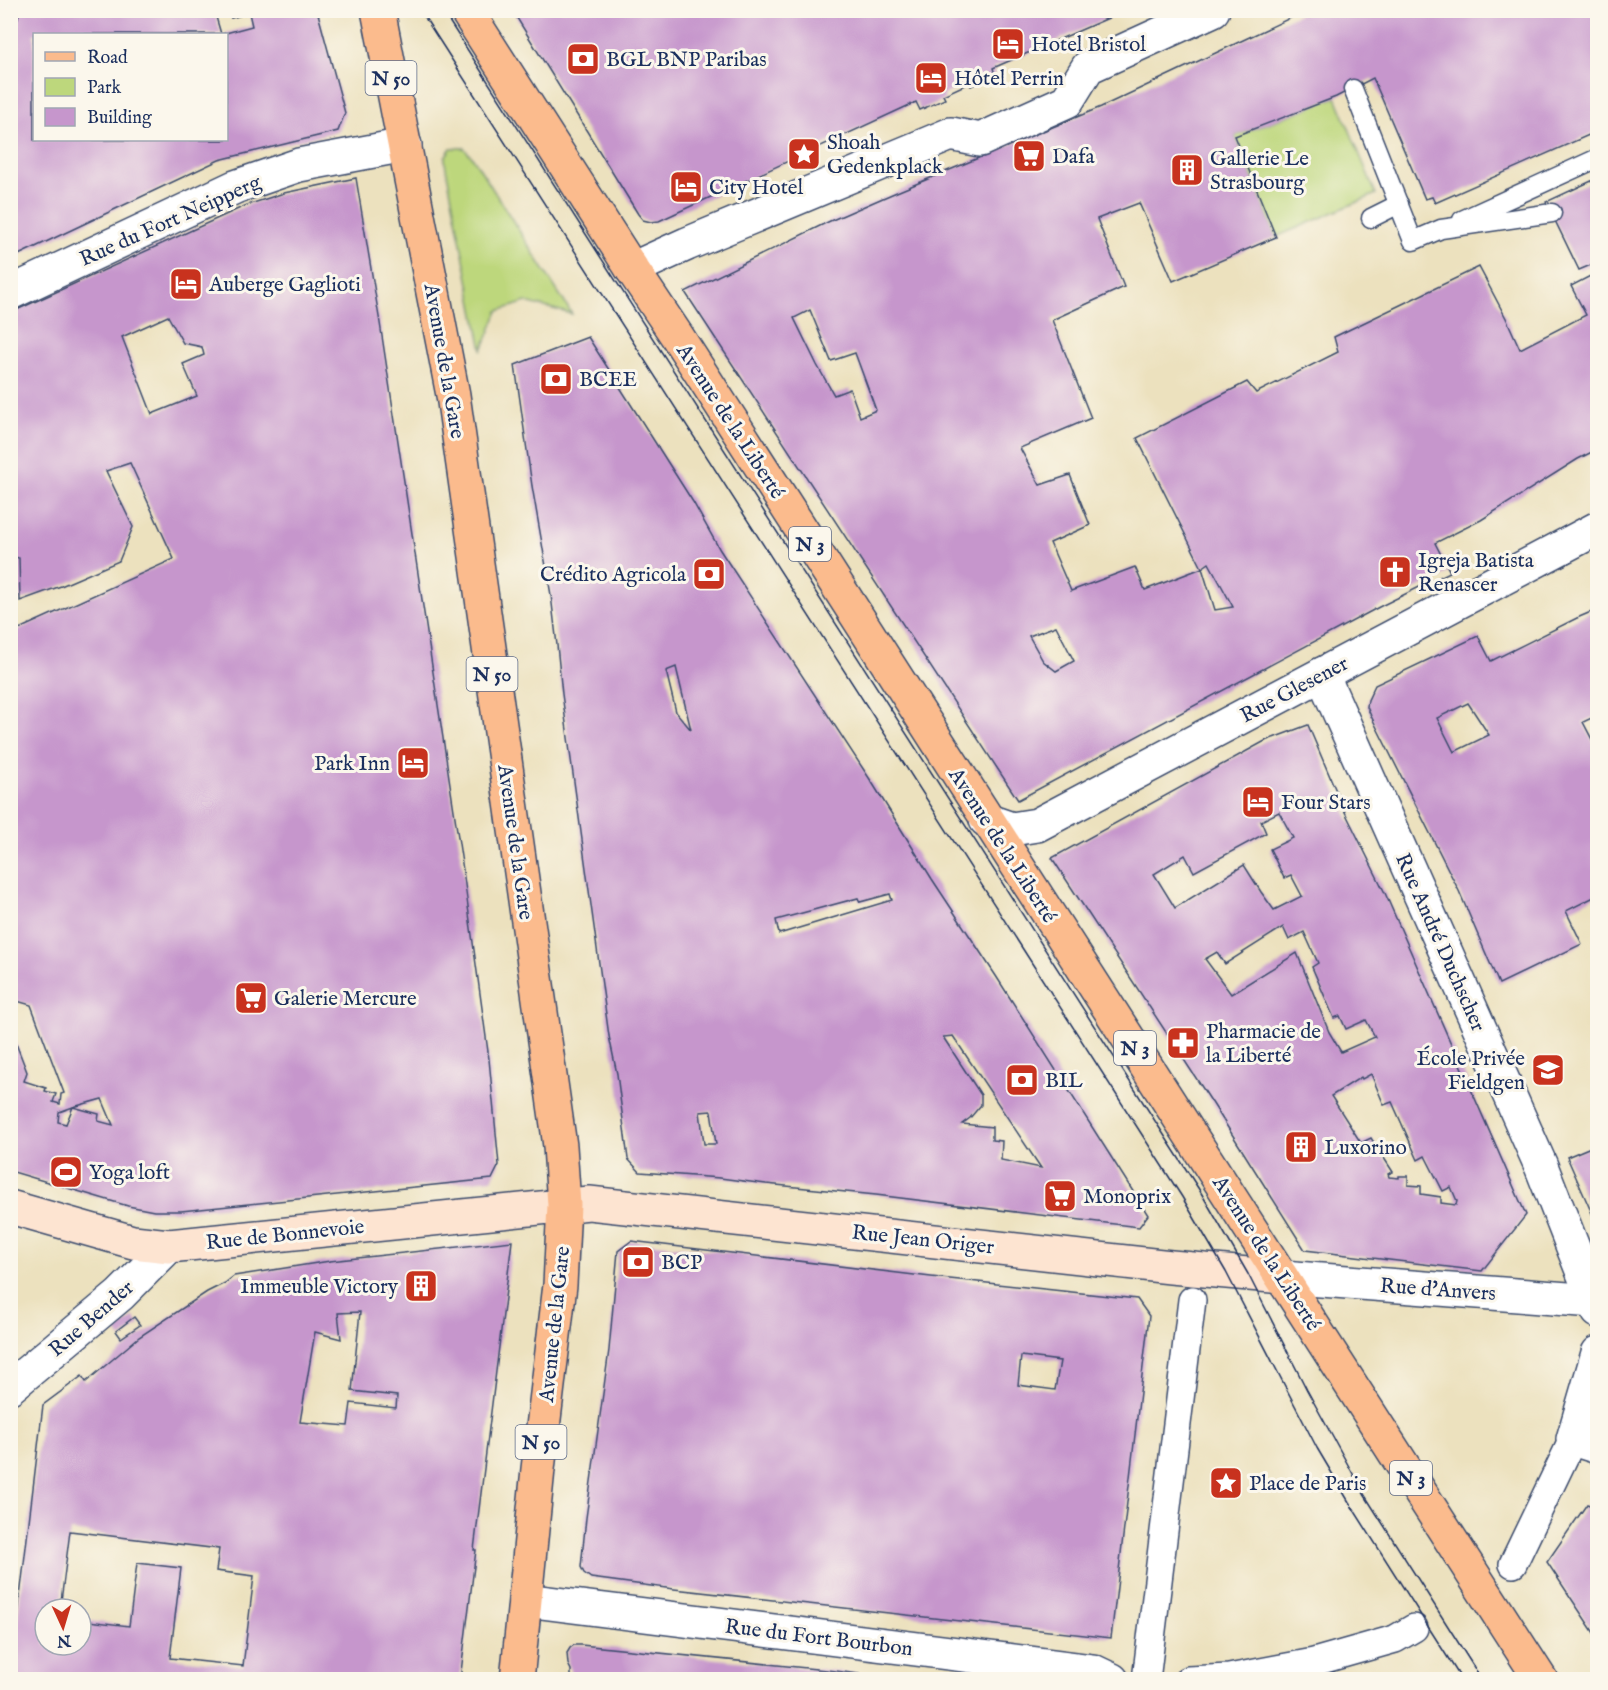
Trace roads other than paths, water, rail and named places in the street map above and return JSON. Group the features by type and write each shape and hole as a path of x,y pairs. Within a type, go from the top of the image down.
{"main road":[{"name":"Avenue de la Gare","path":"378,10 453,395 560,1146 564,1205 560,1285 517,1680"},
{"name":"Avenue de la Liberté","path":"466,10 1540,1680"},
{"name":"Rue Jean Origer","path":"564,1205 612,1204 1172,1267 1282,1277"},
{"name":"Rue de Bonnevoie","path":"10,1207 133,1242 169,1246 564,1205"}],"street":[{"path":"632,269 951,134 980,140 1067,101 1088,67 1213,10"},
{"name":"Rue du Fort Neipperg","path":"10,293 235,187 299,165 405,145"},
{"name":"Rue Glesener","path":"986,820 1012,829 1037,825 1598,528"},
{"name":"Rue André Duchscher","path":"1322,674 1541,1166 1596,1306"},
{"name":"Rue Bender","path":"10,1387 120,1295 169,1246"},
{"name":"Rue d'Anvers","path":"1282,1277 1596,1306"},
{"path":"1146,1680 1192,1300"},
{"path":"1513,1564 1585,1443 1598,1353"},
{"name":"Rue du Fort Bourbon","path":"525,1600 1093,1671 1112,1680"},
{"path":"1188,1680 1228,1678 1314,1662 1395,1639 1414,1629"}],"lane":[{"path":"1353,89 1413,241 1598,158"},
{"path":"1371,218 1399,204"},
{"path":"1441,229 1552,213"}],"tram line":[{"path":"420,10 1182,1197 1226,1272 1317,1448 1462,1680"},
{"path":"442,10 1200,1191 1248,1274 1307,1390 1364,1494 1482,1680"}],"place":[{"name":"Hotel Bristol","path":"1008,44"},
{"name":"BGL BNP Paribas","path":"583,59"},
{"name":"Hôtel Perrin","path":"931,78"},
{"name":"Shoah Gedenkplack","path":"804,154"},
{"name":"Dafa","path":"1029,156"},
{"name":"Gallerie Le Strasbourg","path":"1187,170"},
{"name":"City Hotel","path":"686,187"},
{"name":"Auberge Gaglioti","path":"186,284"},
{"name":"BCEE","path":"556,379"},
{"name":"Igreja Batista Renascer","path":"1395,572"},
{"name":"Crédito Agricola","path":"709,574"},
{"name":"Park Inn","path":"413,763"},
{"name":"Four Stars","path":"1258,802"},
{"name":"Galerie Mercure","path":"251,998"},
{"name":"Pharmacie de la Liberté","path":"1183,1043"},
{"name":"École Privée Fieldgen","path":"1548,1070"},
{"name":"BIL","path":"1022,1080"},
{"name":"Luxorino","path":"1301,1147"},
{"name":"Yoga loft","path":"66,1172"},
{"name":"Monoprix","path":"1060,1196"},
{"name":"BCP","path":"638,1262"},
{"name":"Immeuble Victory","path":"421,1286"},
{"name":"Place de Paris","path":"1226,1483"}]}
